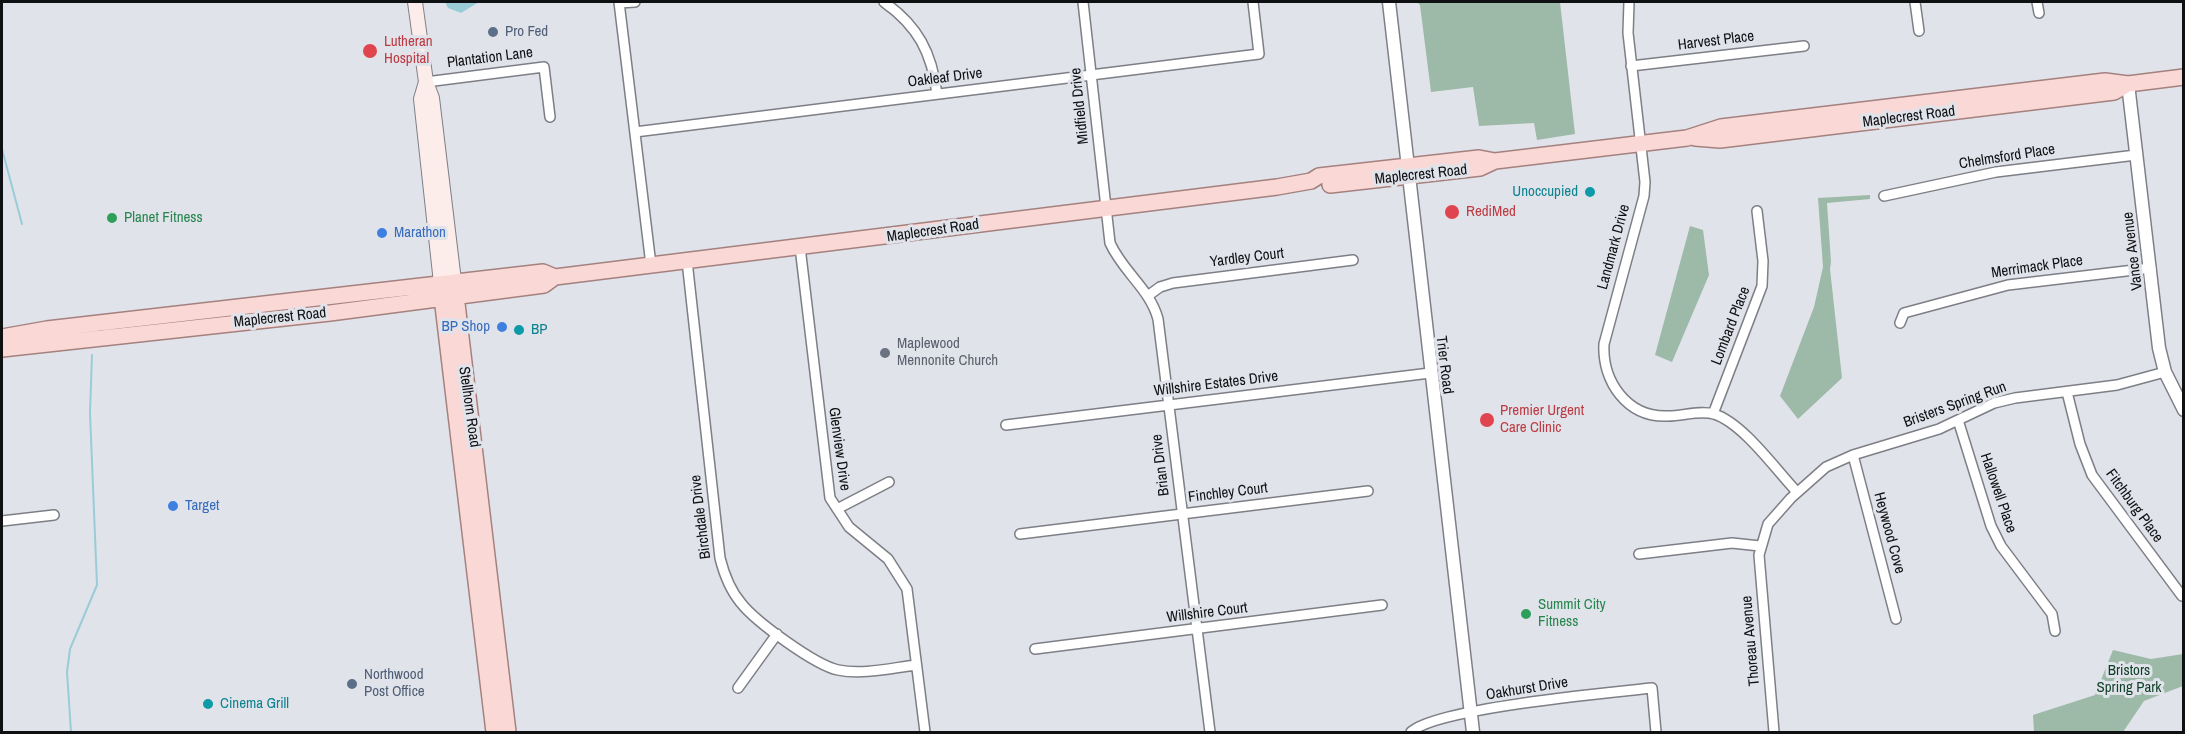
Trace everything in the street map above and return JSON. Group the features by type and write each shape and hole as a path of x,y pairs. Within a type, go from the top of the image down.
{"main road":[{"name":"Stellhorn Road","path":"415,2 426,82 421,99 508,732"},
{"name":"Maplecrest Road","path":"2,337 47,329 448,289 544,285 555,277 800,248 1311,181 1320,186 1407,171 1480,168 1495,161 1688,138 1721,127 2105,81 2128,84 2184,77"},
{"name":"Stellhorn Road","path":"448,289 494,732"},
{"name":"Maplecrest Road","path":"2,349 448,289"}],"street":[{"path":"634,2 619,2 651,265"},
{"path":"884,2 912,27 926,48 933,65 937,94"},
{"name":"Midfield Drive","path":"1083,2 1106,208"},
{"name":"Oakleaf Drive","path":"635,132 1259,54 1253,2"},
{"name":"Trier Road","path":"1389,2 1473,732"},
{"name":"Landmark Drive","path":"1629,2 1628,33 1641,143 1644,196 1604,344 1605,365 1616,392 1639,411 1658,416 1713,414"},
{"path":"1915,2 1919,31"},
{"path":"2037,2 2039,14"},
{"name":"Harvest Place","path":"1632,66 1804,46"},
{"name":"Plantation Lane","path":"426,82 544,67 550,117"},
{"name":"Vance Avenue","path":"2128,84 2160,350 2165,372 2184,410"},
{"name":"Chelmsford Place","path":"1884,196 1996,172 2136,155"},
{"name":"Brian Drive","path":"1106,208 1110,243 1115,255 1126,272 1149,295 1158,319 1210,732"},
{"name":"Lombard Place","path":"1713,414 1762,286 1763,261 1757,211"},
{"name":"Glenview Drive","path":"800,248 824,467 830,498 849,527 888,559 907,589 925,732"},
{"name":"Yardley Court","path":"1149,295 1160,287 1173,283 1353,260"},
{"name":"Birchdale Drive","path":"687,261 720,558 725,577 742,605 777,634 822,664 837,670 854,672 916,665"},
{"name":"Merrimack Place","path":"1900,323 1904,313 2001,286 2151,268"},
{"name":"Bristers Spring Run","path":"1760,546 1768,524 1797,492 1826,467 1853,455 1939,429 2007,400 2117,385 2165,372"},
{"name":"Willshire Estates Drive","path":"1006,425 1430,373"},
{"name":"Fitchburg Place","path":"2067,392 2072,418 2092,476 2182,596"},
{"path":"1713,414 1744,435 1797,492"},
{"name":"Hallowell Place","path":"1958,420 1994,532 2052,614 2055,632"},
{"name":"Heywood Cove","path":"1853,455 1896,619"},
{"path":"837,509 889,482"},
{"name":"Finchley Court","path":"1020,534 1368,491"},
{"path":"2,521 54,515"},
{"path":"1639,554 1732,543 1760,546"},
{"name":"Thoreau Avenue","path":"1760,546 1759,570 1774,732"},
{"name":"Willshire Court","path":"1035,649 1382,606"},
{"path":"738,688 777,634"},
{"name":"Oakhurst Drive","path":"1411,732 1425,722 1471,713 1550,699 1652,688 1656,732"}],"green space":[{"path":"1417,2 1560,2 1575,134 1537,140 1534,123 1479,126 1473,87 1431,92 1420,5"},
{"path":"1870,195 1870,199 1827,203 1830,269 1842,378 1798,419 1780,396 1814,307 1823,267 1818,198"},
{"path":"1690,226 1703,230 1709,275 1672,362 1655,355"},
{"name":"Bristors Spring Park","path":"2113,650 2151,659 2183,654 2183,686 2144,701 2123,732 2034,732 2033,715 2095,695"}],"water":[{"path":"445,2 479,2 461,13 448,8"}],"waterway":[{"path":"2,149 22,224"},
{"path":"71,732 67,672 70,649 97,585 90,413 92,355"}],"place":[{"name":"Pro Fed","path":"493,32"},
{"name":"Lutheran Hospital","path":"370,51"},
{"name":"Unoccupied","path":"1590,192"},
{"name":"RediMed","path":"1452,212"},
{"name":"Planet Fitness","path":"112,218"},
{"name":"Marathon","path":"382,233"},
{"name":"BP Shop","path":"502,327"},
{"name":"BP","path":"519,330"},
{"name":"Maplewood Mennonite Church","path":"885,353"},
{"name":"Premier Urgent Care Clinic","path":"1487,420"},
{"name":"Target","path":"173,506"},
{"name":"Summit City Fitness","path":"1526,614"},
{"name":"Northwood Post Office","path":"352,684"},
{"name":"Cinema Grill","path":"208,704"}]}
